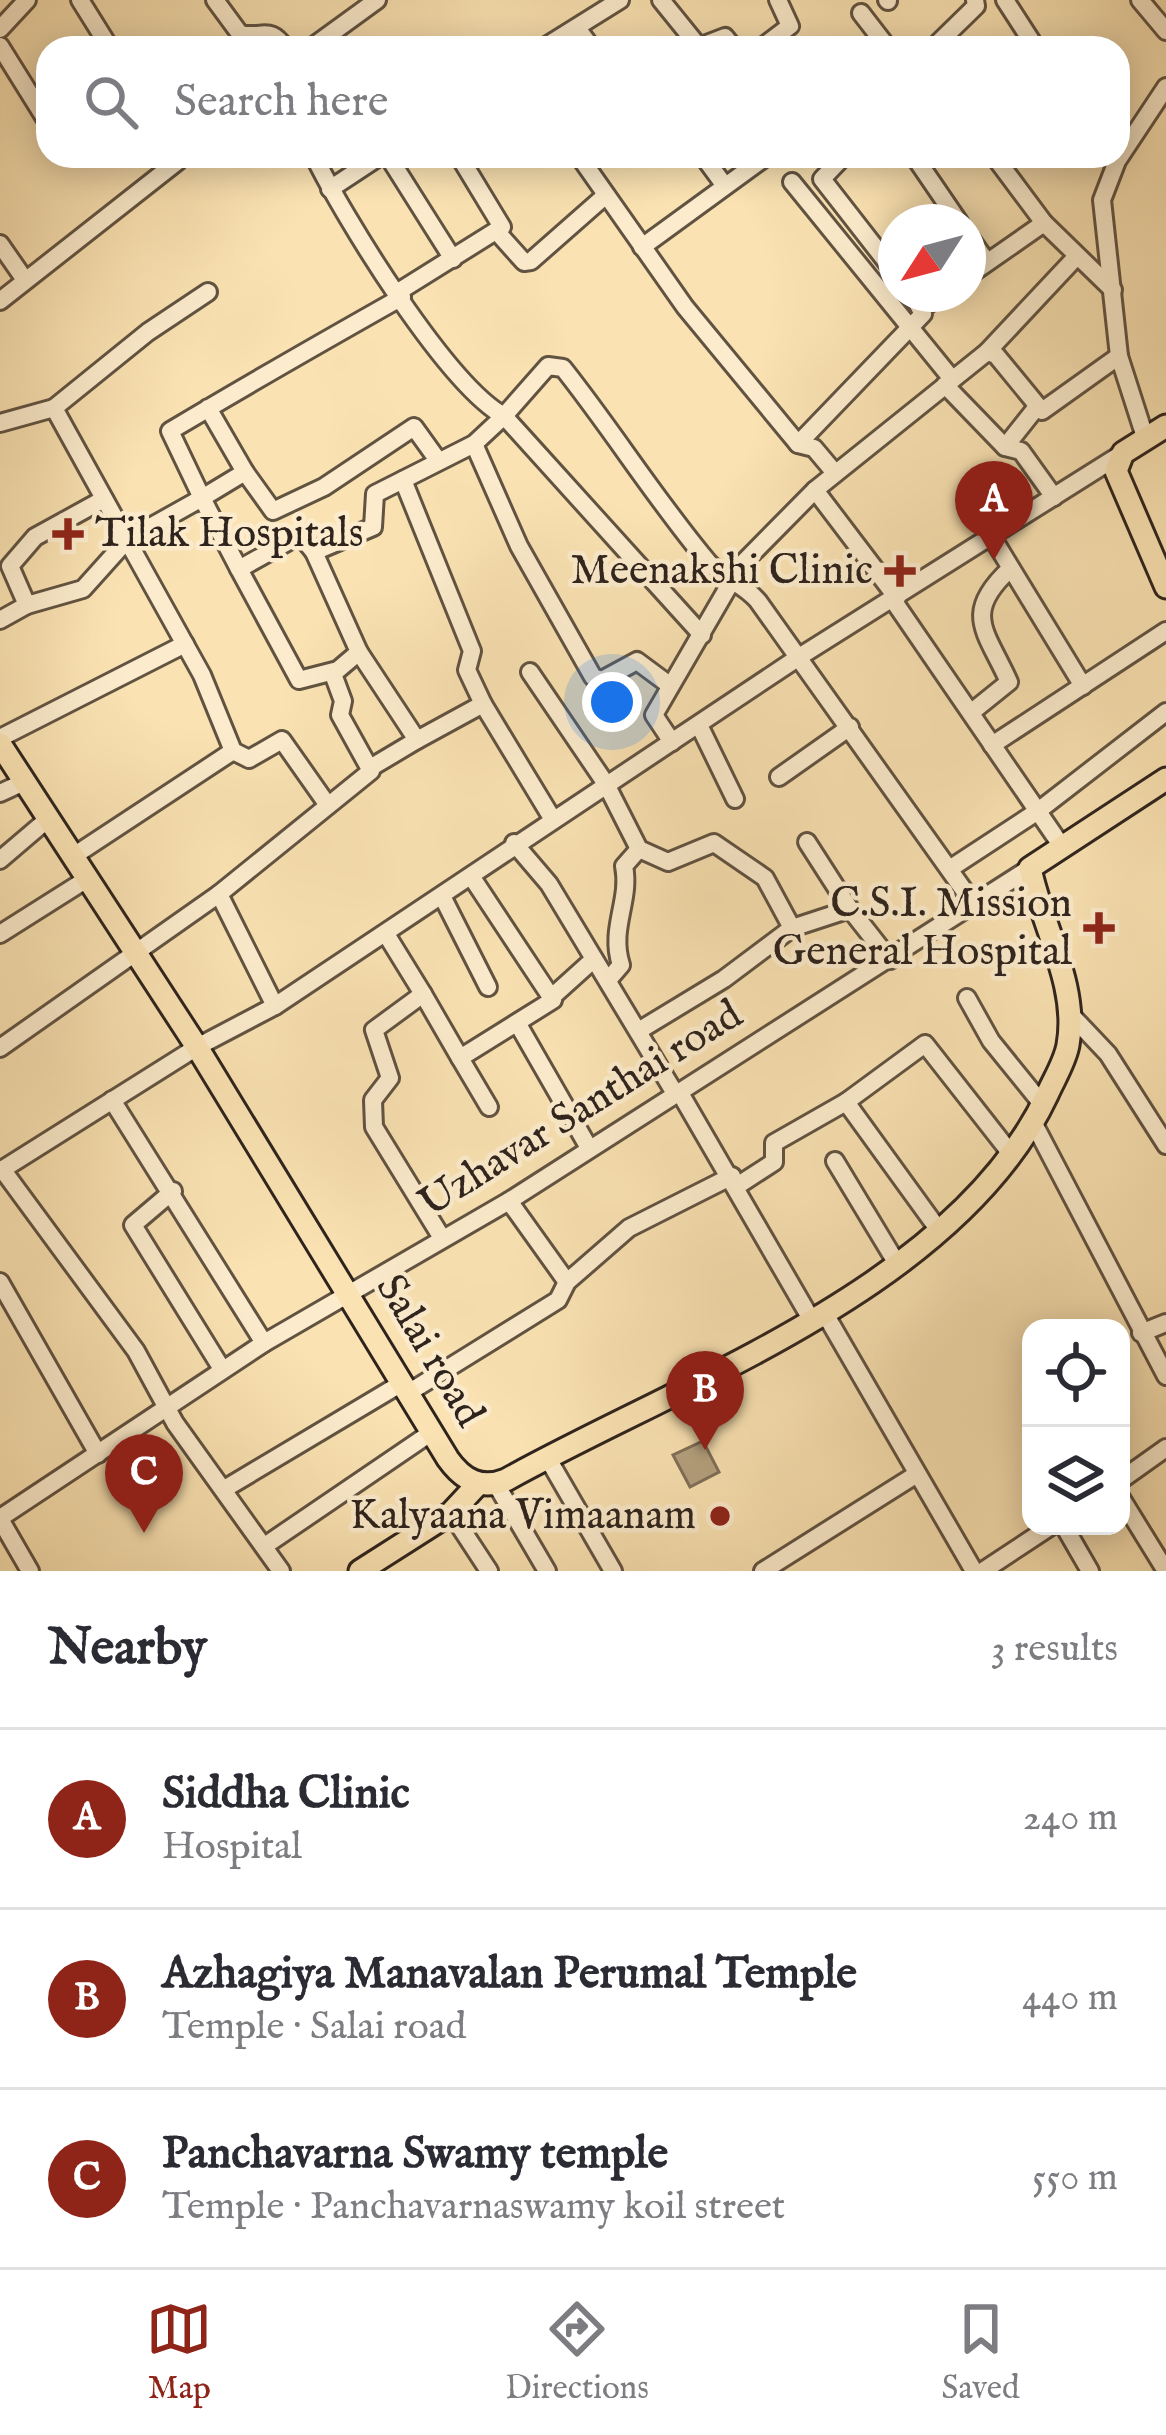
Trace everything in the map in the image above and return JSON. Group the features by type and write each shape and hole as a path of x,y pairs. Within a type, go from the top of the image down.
{"main road":[{"path":"1166,427 1123,453 1118,486 1166,587"},
{"name":"Salai road","path":"0,741 197,1047 454,1467 487,1484"},
{"path":"360,1571 487,1484 818,1316 938,1229 1012,1155 1068,1049 1071,1015 1030,868 1166,779"}],"street":[{"path":"0,28 27,0"},
{"path":"80,0 102,36"},
{"path":"215,0 240,34 266,31 277,36"},
{"path":"328,36 377,0"},
{"path":"563,36 620,0"},
{"path":"661,0 690,36"},
{"path":"777,36 790,26 778,0"},
{"path":"945,36 976,6 974,0"},
{"path":"1005,0 1028,36"},
{"path":"1140,0 1166,31"},
{"path":"861,13 879,36"},
{"path":"577,28 583,36"},
{"path":"0,46 36,104"},
{"path":"1130,138 1166,87"},
{"path":"0,301 169,168"},
{"path":"320,168 400,294 478,398 504,416 702,635"},
{"path":"330,189 364,168"},
{"path":"392,168 453,259"},
{"path":"359,652 334,671 299,680 169,435 498,233 502,227 466,168"},
{"path":"587,168 642,248 798,444 814,448 835,473"},
{"path":"712,168 725,186"},
{"path":"642,248 750,168"},
{"path":"832,168 822,178 878,251"},
{"path":"922,168 947,204"},
{"path":"1003,168 1044,223 1113,290"},
{"path":"1111,168 1101,209 1119,356 1146,440"},
{"path":"792,182 949,382 1006,447 1022,451 1054,496"},
{"path":"498,233 524,262 531,261 606,195"},
{"path":"987,262 1044,223"},
{"path":"0,244 25,280"},
{"path":"672,742 654,715 741,565 815,490 987,352 1077,256"},
{"path":"0,423 54,408 148,332 208,292"},
{"path":"798,444 911,328 915,312"},
{"path":"987,352 1000,358 1036,408 1045,410 1119,356"},
{"path":"314,552 376,526 373,498 437,459 474,444 548,366 563,368 678,526 732,583 749,590 973,903"},
{"path":"54,408 185,644 233,751 249,759 282,740 327,805"},
{"path":"208,408 273,511 324,487 414,428 437,459"},
{"path":"1006,447 1036,408"},
{"path":"474,444 519,546 593,677 602,680 638,662 668,684"},
{"path":"281,1571 136,1351 1,1170 197,1047 275,1006 552,818 1123,453"},
{"path":"0,620 27,605 83,589 127,539 245,472"},
{"path":"403,480 472,651 467,670 552,818"},
{"path":"815,490 973,711 1063,848"},
{"path":"27,605 10,566 35,537 104,499"},
{"path":"239,569 300,535 314,552 359,652 417,740"},
{"path":"992,537 1083,686"},
{"path":"973,711 1009,682 994,656 981,609 983,595 1010,569"},
{"path":"992,745 1166,631"},
{"path":"0,741 185,644"},
{"path":"334,671 343,700 340,713 370,768"},
{"path":"530,672 606,784 639,849 668,862 714,843 765,878 792,928"},
{"path":"0,1048 219,894 370,768 483,704"},
{"path":"951,868 1038,811 1166,712"},
{"path":"699,725 736,799"},
{"path":"778,777 850,728"},
{"path":"72,857 233,751"},
{"path":"0,793 23,782"},
{"path":"0,860 48,819"},
{"path":"807,842 890,960"},
{"path":"514,843 536,865 979,1571 1037,1535"},
{"path":"608,979 621,965 615,933 627,892 624,866 639,849"},
{"name":"Uzhavar Santhai road","path":"0,1519 170,1409 222,1369 509,1201 1030,868"},
{"path":"471,876 533,974 554,996"},
{"path":"0,934 87,879"},
{"path":"219,894 275,1006"},
{"path":"442,896 488,987"},
{"path":"640,1030 724,979 792,928 850,909"},
{"path":"386,934 489,1106"},
{"path":"460,1058 519,1026 594,959"},
{"path":"423,994 374,1030 390,1078 373,1100 371,1114 380,1139 442,1238"},
{"path":"968,998 1038,1113 1141,1333 1166,1376"},
{"path":"1071,1015 1108,1054 1166,1145"},
{"path":"519,1026 589,1148"},
{"path":"226,1488 558,1300 567,1282 629,1228 774,1162 774,1143 846,1102 927,1044 1012,1155"},
{"path":"112,1100 264,1343"},
{"path":"846,1102 938,1229"},
{"path":"835,1161 896,1262"},
{"path":"173,1191 133,1225 222,1369"},
{"path":"509,1201 567,1282"},
{"path":"0,1282 98,1454"},
{"path":"1141,1333 1166,1323"},
{"path":"266,1545 432,1432"},
{"path":"1130,1474 1166,1448"},
{"path":"547,1457 607,1569"},
{"path":"763,1571 917,1474"},
{"path":"487,1484 547,1571"},
{"path":"1130,1512 1166,1571"},
{"path":"451,1513 489,1571"},
{"path":"0,1519 31,1571"},
{"path":"1147,1538 1166,1526"},
{"path":"1069,1535 1090,1571"},
{"path":"1007,1554 1018,1571"}],"shaded area":[{"path":"703,1441 719,1472 690,1487 673,1455"}],"place":[{"name":"Tilak Hospitals","path":"68,534"},
{"name":"Siddha Clinic","path":"994,560"},
{"name":"Meenakshi Clinic","path":"900,571"},
{"name":"C.S.I. Mission General Hospital","path":"1099,928"},
{"name":"Azhagiya Manavalan Perumal Temple","path":"705,1450"},
{"name":"Kalyaana Vimaanam","path":"720,1516"},
{"name":"Panchavarna Swamy temple","path":"144,1533"}]}
